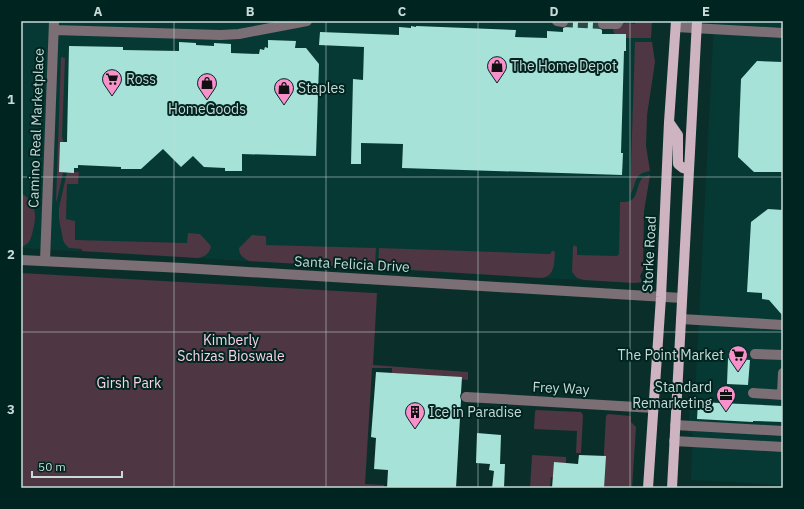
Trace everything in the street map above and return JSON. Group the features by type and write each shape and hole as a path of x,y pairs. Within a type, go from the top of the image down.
{"main road":[{"name":"Storke Road","path":"648,488 661,297 669,122 676,24"},
{"path":"672,488 696,25"},
{"path":"669,122 678,135 678,164 689,170"}],"street":[{"path":"54,26 195,35 230,35 307,21"},
{"path":"603,24 617,24 620,21"},
{"path":"676,24 783,33"},
{"name":"Camino Real Marketplace","path":"45,261 54,26"},
{"name":"Santa Felicia Drive","path":"21,260 183,268 682,298"},
{"path":"681,319 783,325"},
{"path":"755,354 783,355"},
{"path":"753,393 782,394 783,373"},
{"name":"Frey Way","path":"466,397 654,408"},
{"path":"675,425 783,431"},
{"path":"674,441 783,447"}],"shaded area":[{"path":"21,21 652,21 651,38 655,62 647,115 646,146 650,175 644,211 643,270 640,276 642,282 635,283 542,278 21,248"},
{"path":"714,21 783,21 783,485 691,480 693,433 688,433 690,399 695,399"}],"green space":[{"path":"635,21 652,21 651,38 616,38 612,27 617,27 626,23 635,24"},
{"path":"635,42 652,42 655,62 647,115 646,146 650,171 641,174 638,177 630,195"},
{"path":"61,57 65,58 62,137 65,161 56,201"},
{"path":"67,172 79,172 78,184 67,184 66,219 75,221 75,240 187,243 188,233 200,234 211,246 210,251 205,256 198,258 82,251 82,249 69,248 63,240 59,219 59,208"},
{"path":"650,175 644,211 643,270 640,276 642,282 635,283 584,280 577,278 572,272 574,245 577,247 577,255 617,256 619,254 620,202 626,202 634,198 642,178"},
{"path":"21,193 30,200 34,209 35,219 30,241 21,247 22,197"},
{"path":"252,235 265,236 266,245 376,248 375,264 367,264 367,268 249,261 242,256 239,248"},
{"path":"379,248 550,254 554,251 555,253 552,272 546,277 542,278 378,268"},
{"name":"Girsh Park","path":"21,273 377,293 373,365 468,372 468,380 392,373 392,368 372,368 365,484 384,485 384,488 21,488"},
{"path":"536,410 581,412 583,415 581,453 576,453 577,431 534,429"},
{"path":"608,414 631,416 631,422 636,427 632,488 602,488 606,416"},
{"path":"532,455 566,457 566,465 554,477 551,477 550,488 530,488"}],"building":[{"name":"The Home Depot","path":"569,21 597,21 597,27 602,30 602,34 626,34 626,51 624,51 621,153 623,153 622,175 402,168 403,144 361,143 361,164 351,164 353,79 363,80 364,47 319,45 320,32 399,35 399,27 411,28 411,26 416,26 516,30 515,37 547,38 547,31 563,32 563,28 568,26"},
{"path":"268,40 296,41 295,48 306,48 319,64 316,156 242,154 242,171 225,171 225,168 204,167 193,156 181,167 163,149 141,169 121,169 121,167 78,165 78,168 74,168 74,173 59,172 60,142 67,142 69,46 123,47 123,50 179,51 179,42 214,46 214,43 231,44 231,53 259,54 260,49 264,50 265,47 268,48"},
{"path":"757,61 783,62 783,172 754,172 738,157 741,79"},
{"path":"768,209 783,210 783,316 769,300 762,299 762,293 747,292 751,222"},
{"name":"The Point Market","path":"728,358 750,360 748,385 727,384"},
{"name":"Ice in Paradise","path":"376,372 462,377 456,488 387,488 388,470 374,469 376,438 371,437"},
{"path":"698,402 783,406 783,422 697,419"},
{"path":"477,433 501,435 500,464 505,464 504,488 492,488 494,471 489,470 490,464 476,463"},
{"path":"579,455 606,456 604,488 552,488 554,462 578,464"}],"tunnel":[{"path":"563,22 603,24"}],"place":[{"name":"The Home Depot","path":"497,83"},
{"name":"Ross","path":"112,96"},
{"name":"HomeGoods","path":"207,100"},
{"name":"Staples","path":"284,105"},
{"name":"The Point Market","path":"738,372"},
{"name":"Standard Remarketing","path":"726,412"},
{"name":"Ice in Paradise","path":"415,429"}],"park label":[{"name":"Kimberly Schizas Bioswale","path":"231,348"}]}
